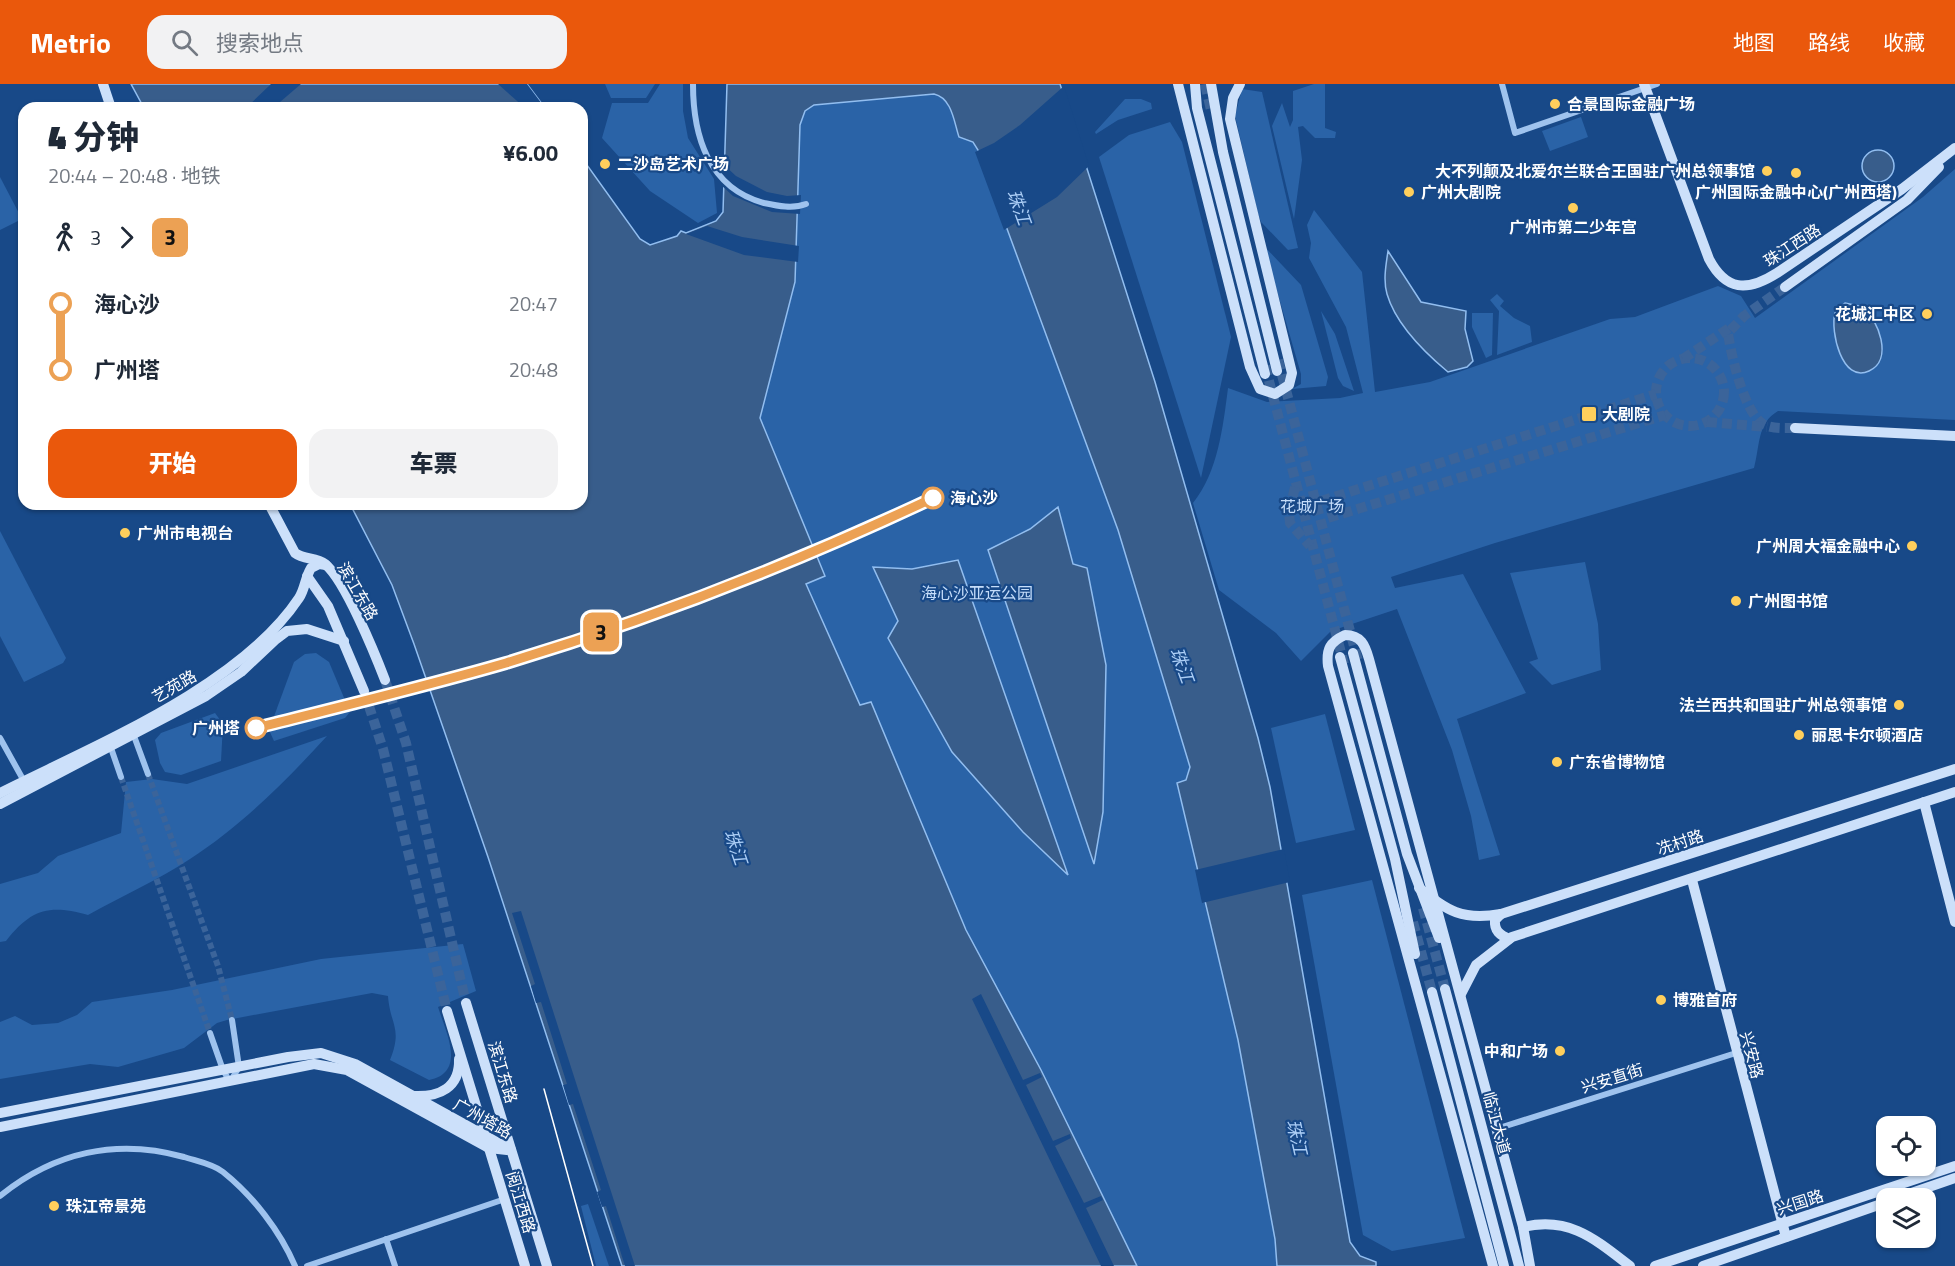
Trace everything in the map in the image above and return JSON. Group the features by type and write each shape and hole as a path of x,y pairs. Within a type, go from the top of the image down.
{"main road":[{"path":"103,84 109,102"},
{"path":"1178,84 1256,385 1264,392 1281,392 1289,385 1292,373 1230,120 1233,98 1240,84"},
{"path":"1193,139 1195,84"},
{"path":"1195,84 1195,101 1265,374"},
{"path":"1211,84 1219,133 1277,371"},
{"path":"1219,133 1223,107 1233,84"},
{"name":"珠江西路","path":"1644,86 1708,259 1718,276 1739,286 1753,285 1768,279 1902,189 1955,148"},
{"path":"1182,96 1204,136"},
{"path":"1785,287 1907,200 1955,148"},
{"path":"1795,428 1955,435"},
{"name":"滨江东路","path":"272,510 295,553 326,565 351,607 385,680"},
{"path":"326,565 314,566 307,576 328,606 364,691"},
{"name":"艺苑路","path":"0,804 26,785 186,697 240,659 292,607 304,589 307,576"},
{"name":"艺苑路","path":"0,793 26,785 134,736 225,684 274,640 287,632 307,629 344,642"},
{"path":"1493,1266 1328,666 1328,649 1331,643 1345,635 1357,637 1366,650 1461,994 1522,1227 1530,1266"},
{"path":"1353,653 1419,888 1450,959"},
{"path":"1340,657 1395,859 1412,934 1420,994"},
{"name":"冼村路","path":"1419,888 1450,912 1473,917 1501,914 1955,769"},
{"path":"1461,994 1476,965 1509,939 1955,792"},
{"path":"1924,802 1955,922"},
{"name":"兴安路","path":"1692,880 1786,1237"},
{"path":"1501,914 1496,920 1496,928 1502,936 1509,939"},
{"name":"临江大道","path":"1445,989 1519,1266"},
{"name":"临江大道","path":"1432,992 1504,1266"},
{"name":"滨江东路","path":"466,1003 511,1150"},
{"path":"447,1011 489,1148"},
{"path":"410,1096 430,1096 450,1086 457,1078 458,1049"},
{"name":"广州塔路","path":"0,1113 321,1053 355,1064 511,1150"},
{"name":"广州塔路","path":"0,1127 315,1064 336,1067 489,1148 511,1150"},
{"name":"阅江西路","path":"489,1148 525,1266"},
{"name":"阅江西路","path":"511,1150 547,1266"},
{"name":"兴国路","path":"1655,1266 1955,1166"},
{"path":"1926,1188 1955,1178"},
{"name":"兴国路","path":"1703,1266 1876,1206"},
{"path":"1522,1227 1542,1222 1576,1230 1595,1240 1630,1266"}],"street":[{"path":"693,84 694,126 710,164 719,174 733,188 760,202 782,206 806,204"},
{"path":"1502,84 1515,133 1644,86 1657,84"},
{"path":"121,777 111,748 118,733 134,736 148,774"},
{"path":"0,738 26,785"},
{"path":"210,1033 223,1070 230,1082 239,1067 231,1020"},
{"name":"兴安直街","path":"1496,1129 1736,1053"},
{"path":"0,1196 19,1181 46,1165 86,1152 117,1149 172,1154 222,1171 274,1228 295,1266"},
{"path":"307,1266 505,1199"},
{"path":"386,1239 395,1266"}],"green space":[{"path":"605,84 655,84 646,98 611,98"},
{"path":"660,84 683,84 683,111 688,138 714,179 717,213 698,223 650,191 602,138 612,103 648,103"},
{"path":"1314,84 1325,84 1325,128 1336,132 1335,138 1315,138 1303,126 1298,127 1302,160 1294,219 1272,126 1282,103 1290,127 1293,120 1293,91"},
{"path":"1242,89 1262,92 1298,248 1288,250 1261,222 1258,214 1235,116"},
{"name":"海心沙亚运公园","path":"934,94 940,96 949,105 959,137 973,142 978,150 1118,530 1190,767 1186,780 1177,784 1238,1040 1275,1239 1277,1266 1137,1266 1041,1070 966,930 871,702 860,706 806,584 825,576 760,418 795,282 800,124 805,111 814,105"},
{"path":"1125,99 1141,99 1151,103 1152,109 1118,120 1096,134 1095,132"},
{"path":"1581,117 1588,137 1550,151 1542,131"},
{"path":"1170,122 1182,142 1231,337 1201,478 1099,157 1129,135"},
{"name":"花城广场","path":"1955,169 1955,420 1778,411 1766,422 1760,436 1754,468 1495,543 1391,577 1395,588 1463,574 1526,693 1457,719 1500,855 1479,860 1471,816 1452,750 1397,609 1331,631 1301,661 1276,633 1219,590 1193,503 1214,463 1228,388 1267,402 1340,398 1363,393 1346,327 1309,258 1311,243 1307,225 1314,210 1362,272 1375,392 1430,382 1610,319 1635,317 1718,286 1741,296 1755,318 1923,197"},
{"path":"0,177 18,211 18,221 0,230"},
{"path":"1264,246 1301,285 1328,377 1326,386 1292,389 1301,384 1301,374"},
{"path":"1497,294 1504,301 1500,306 1514,318 1530,326 1532,342 1497,355 1499,311 1490,300"},
{"path":"1321,311 1335,334 1354,391 1343,386 1338,378"},
{"path":"1472,313 1493,313 1492,355 1486,358 1472,327"},
{"path":"0,531 66,658 63,663 24,682 0,636"},
{"path":"1585,562 1598,624 1601,670 1552,685 1529,662 1538,659 1510,573"},
{"path":"316,653 329,662 350,712 345,718 274,741 269,730 294,662 305,654"},
{"path":"215,713 223,724 221,761 181,775 165,772 160,763 155,740 161,733"},
{"path":"1325,714 1355,830 1296,843 1271,728"},
{"path":"327,736 262,802 190,859 88,915 62,910 42,912 24,922 6,941 0,942 0,884 38,873 58,856 121,833 126,782 152,779 187,784"},
{"path":"1372,880 1465,1238 1392,1251 1363,1235 1302,895"},
{"path":"463,944 476,991 438,1007 449,1039 451,1060 448,1069 441,1076 429,1080 390,1060 396,1033 388,996 372,993 227,1020 217,1023 184,1048 118,1067 90,1064 0,1079 0,1022 15,1016 32,1025 58,1023 77,1015 92,1002 172,990 321,959"},
{"path":"588,1204 609,1266 596,1266 581,1206"}],"water":[{"path":"131,84 527,84 540,102 141,102"},
{"name":"珠江","path":"727,84 1060,84 1155,382 1258,738 1270,787 1350,1242 1360,1256 1376,1262 1376,1266 1277,1266 1275,1239 1238,1040 1177,783 1186,780 1190,767 1118,530 978,150 973,142 959,137 949,105 940,96 934,94 814,105 805,111 800,125 795,282 760,418 825,576 806,584 860,705 871,702 966,930 1041,1070 1137,1266 622,1266 488,857 414,644 392,585 353,510 588,510 588,166 640,239 650,245 677,236 681,231 686,233 716,221 723,212"},
{"path":"1878,150 1889,155 1894,166 1889,177 1878,182 1867,177 1862,166 1867,155"},
{"path":"1388,251 1421,302 1466,311 1465,329 1473,361 1467,367 1448,372 1421,347 1404,327 1387,294 1385,272"},
{"path":"1845,303 1863,307 1878,330 1881,339 1881,358 1877,366 1869,371 1860,373 1852,370 1845,363 1836,343 1835,313"},
{"path":"1058,507 1073,564 1087,568 1106,665 1103,812 1094,864 988,550 1030,529"},
{"path":"958,560 1068,875 1023,832 952,752 888,638 898,621 873,567 912,569"}],"pier":[{"path":"271,84 301,84 280,102 252,102"},
{"path":"498,84 527,84 540,102 518,102"},
{"path":"1064,86 1089,166 1057,197 1004,230 975,152 994,143 1020,125"},
{"path":"722,163 736,176 767,192 787,196 801,195 800,214 772,212 733,196 721,185"},
{"path":"707,226 742,237 799,246 798,262 744,255 686,234"},
{"path":"1284,849 1290,882 1202,903 1195,870"},
{"path":"521,911 635,1266 625,1266 606,1206 602,1207 597,1192 601,1190 573,1104 569,1105 563,1085 567,1084 541,1002 536,1003 531,986 535,984 512,913"},
{"path":"981,994 1023,1080 1040,1073 1042,1077 1026,1085 1053,1141 1070,1134 1071,1138 1055,1146 1084,1203 1101,1196 1103,1200 1086,1208 1114,1266 1101,1266 972,999"}],"tunnel":[{"path":"1205,84 1211,110"},
{"path":"1785,287 1744,316 1728,333 1744,396 1756,418 1770,427 1795,428"},
{"path":"1683,359 1732,326"},
{"path":"1690,358 1703,361 1714,368 1721,379 1724,392 1721,405 1714,416 1703,423 1690,426 1677,423 1666,416 1659,405 1656,392 1659,379 1666,368 1677,361 1690,358"},
{"path":"1278,360 1358,661"},
{"path":"1265,366 1344,664"},
{"path":"1321,501 1656,394"},
{"path":"1328,518 1665,415"},
{"path":"1707,422 1767,427"},
{"path":"1295,487 1289,513 1290,523 1310,546"},
{"path":"385,680 406,743 466,1003"},
{"path":"364,691 383,749 447,1011"},
{"path":"148,774 218,966 232,1020"},
{"path":"121,777 210,1033"},
{"path":"1423,908 1445,989"},
{"path":"1413,922 1432,992"}],"tram line":[{"path":"544,1089 593,1266"}],"metro line":[{"name":"3","path":"256,728 424,686 574,641 779,567 933,498"}],"place":[{"name":"合景国际金融广场","path":"1555,104"},
{"name":"二沙岛艺术广场","path":"605,164"},
{"name":"大不列颠及北爱尔兰联合王国驻广州总领事馆","path":"1767,171"},
{"name":"广州国际金融中心(广州西塔)","path":"1796,173"},
{"name":"广州大剧院","path":"1409,192"},
{"name":"广州市第二少年宫","path":"1573,208"},
{"name":"花城汇中区","path":"1927,314"},
{"name":"大剧院","path":"1589,414"},
{"name":"海心沙","path":"933,498"},
{"name":"广州市电视台","path":"125,533"},
{"name":"广州周大福金融中心","path":"1912,546"},
{"name":"广州图书馆","path":"1736,601"},
{"name":"法兰西共和国驻广州总领事馆","path":"1899,705"},
{"name":"广州塔","path":"256,728"},
{"name":"丽思卡尔顿酒店","path":"1799,735"},
{"name":"广东省博物馆","path":"1557,762"},
{"name":"博雅首府","path":"1661,1000"},
{"name":"中和广场","path":"1560,1051"},
{"name":"珠江帝景苑","path":"54,1206"}]}
